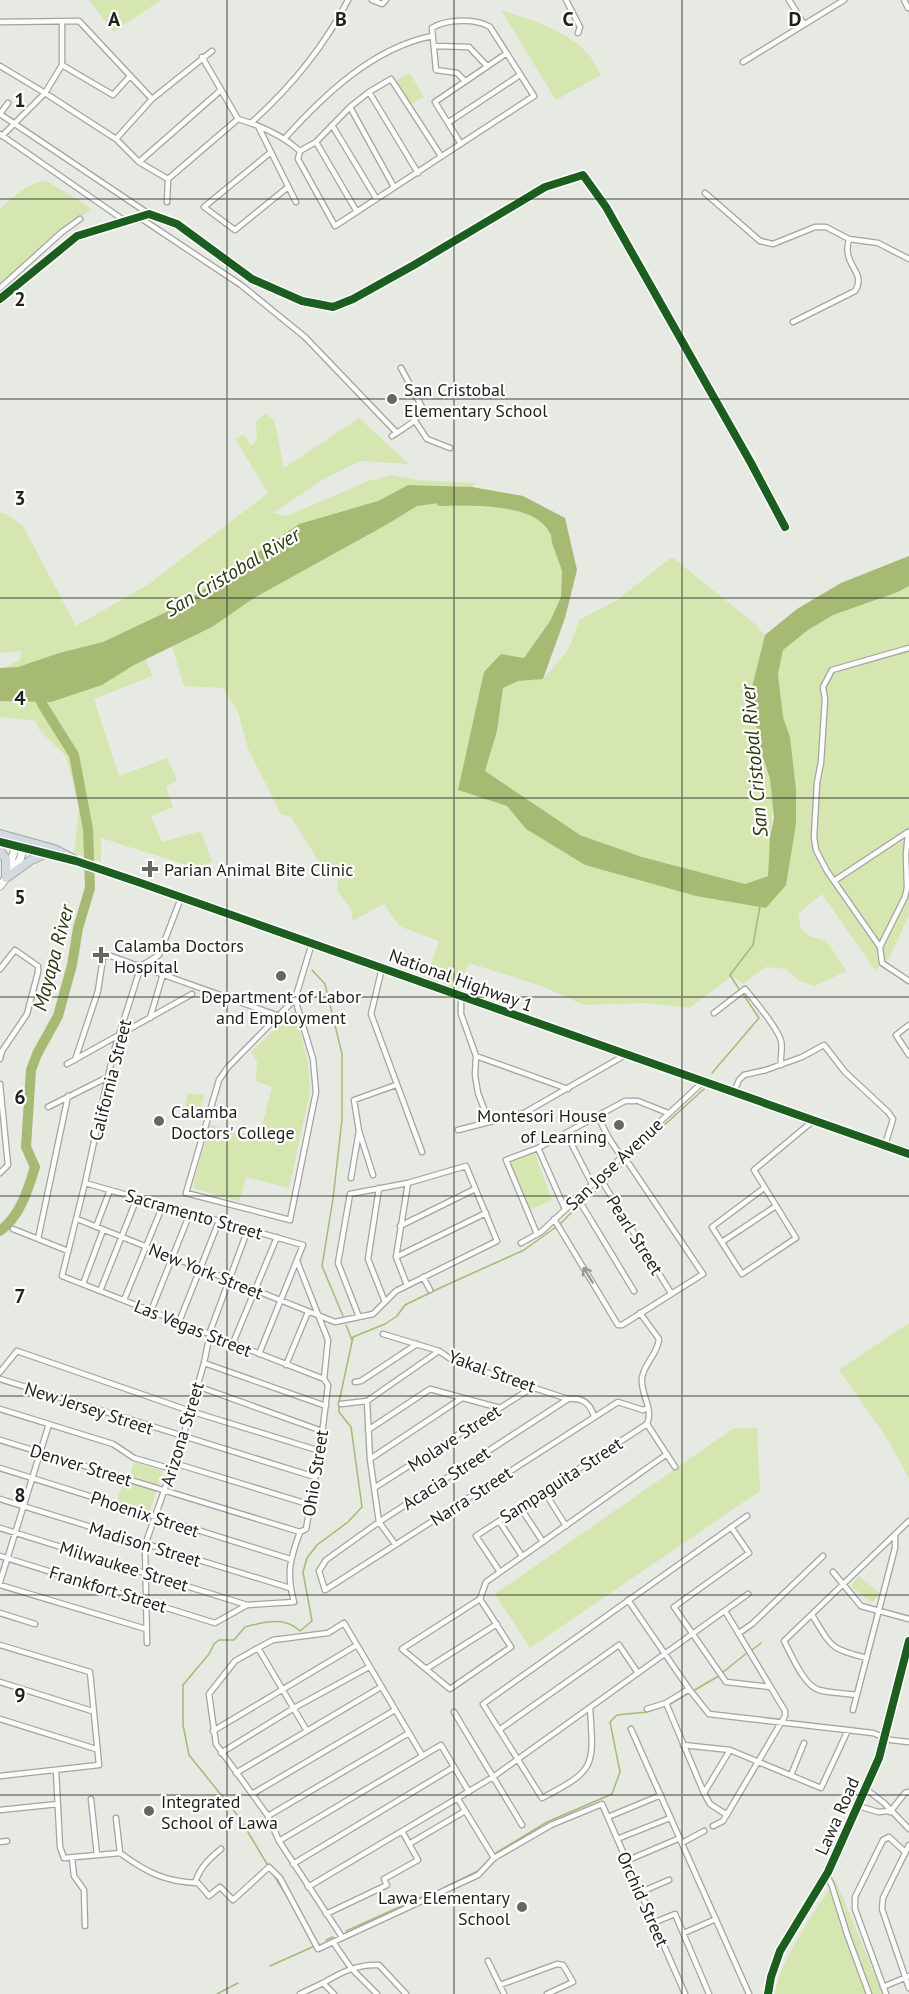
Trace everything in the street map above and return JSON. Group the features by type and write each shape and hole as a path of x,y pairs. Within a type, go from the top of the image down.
{"highway":[{"name":"National Highway 1","path":"0,834 45,854 102,870 909,1154"},
{"name":"National Highway 1","path":"0,842 21,843 64,852 76,861"},
{"path":"0,851 6,859 3,882"},
{"path":"3,882 27,862 45,854"}],"main road":[{"path":"3,882 20,861 21,843"},
{"name":"Lawa Road","path":"768,1994 774,1965 780,1951 827,1875 879,1758 909,1641"}],"street":[{"path":"251,123 272,103 312,57 348,0"},
{"path":"372,0 382,4 386,0"},
{"path":"566,0 580,27 578,33"},
{"path":"789,0 804,24"},
{"path":"742,62 843,0"},
{"path":"904,0 908,8"},
{"path":"0,22 79,21 152,99"},
{"path":"62,22 62,65 45,93 1,136 125,221"},
{"path":"441,156 391,79 350,107 316,142 300,151 298,159 334,226 534,96 490,27 483,22 438,24 432,28 437,72 457,73 465,81"},
{"path":"285,138 310,110 362,68 388,50 411,40 432,36"},
{"path":"435,46 469,47 487,66"},
{"path":"116,139 152,99 212,51"},
{"path":"461,144 435,102 507,53"},
{"path":"202,57 238,119 258,125 285,138 300,151"},
{"path":"62,65 113,95 130,76"},
{"path":"0,66 116,139 139,162 168,180"},
{"path":"449,122 520,75"},
{"path":"139,162 221,90"},
{"path":"369,92 418,173"},
{"path":"8,103 0,114 150,214 177,224 252,279 302,301 333,307 414,266 545,187 583,175 606,207 785,527"},
{"path":"350,107 394,187"},
{"path":"167,202 168,180 238,119"},
{"path":"258,125 296,202"},
{"path":"332,125 376,198"},
{"path":"316,142 357,212"},
{"path":"271,152 204,207 236,230 288,187"},
{"path":"705,193 760,241 768,244 815,227 826,227 849,239 878,243 909,259"},
{"path":"0,299 78,236 150,214"},
{"path":"138,217 241,285 305,337 394,435 415,421 422,407 401,368"},
{"path":"0,288 62,232 80,219"},
{"path":"793,322 855,291 859,278 848,255 849,239"},
{"path":"415,421 427,439 450,448"},
{"path":"909,648 832,670 823,687 825,699 814,837 816,850 827,871 880,947 882,963 909,981"},
{"path":"834,880 908,831 906,855 908,888 880,947"},
{"name":"California Street","path":"62,1276 119,1035 141,966 159,955 181,898"},
{"path":"295,999 314,1059 316,1092 290,1220 186,1193 219,1080 228,1067 295,999 312,943"},
{"path":"0,969 15,950 38,966 27,1014 2,1051 0,1059"},
{"path":"75,1060 98,991 103,958 108,955 279,1016"},
{"path":"382,968 371,1014 422,1152"},
{"path":"150,1018 163,974"},
{"path":"714,1013 745,989 775,1029 781,1041 781,1065"},
{"path":"68,1064 192,994"},
{"path":"461,996 461,1014 476,1056 478,1093 489,1122"},
{"path":"909,1025 896,1035 909,1055"},
{"path":"734,1092 744,1075 781,1065 824,1045 845,1072 894,1119 885,1145"},
{"path":"458,1130 524,1113 627,1054"},
{"path":"476,1056 568,1089"},
{"path":"48,1107 108,1077"},
{"name":"San Jose Avenue","path":"521,1243 554,1220 704,1081"},
{"path":"0,1084 8,1165 0,1173"},
{"path":"373,1175 359,1131 354,1100 396,1085"},
{"path":"38,1239 68,1096"},
{"path":"537,1234 506,1160 538,1148 625,1101 636,1101 668,1113"},
{"path":"554,1220 618,1325 622,1325 703,1274 629,1164 608,1140 598,1116"},
{"path":"765,1188 712,1227 742,1274 796,1238 765,1188 753,1170 814,1120"},
{"path":"351,1178 359,1131"},
{"path":"566,1133 592,1184"},
{"path":"538,1148 565,1209"},
{"path":"466,1166 497,1241 396,1291 373,1314 359,1317 338,1263 350,1194 408,1183 466,1166"},
{"name":"Pearl Street","path":"600,1178 671,1293"},
{"name":"Sacramento Street","path":"85,1183 303,1245 297,1261"},
{"path":"407,1285 396,1257 408,1183"},
{"path":"379,1188 368,1259 385,1302"},
{"path":"400,1226 475,1189"},
{"path":"96,1227 110,1190"},
{"path":"578,1197 634,1291"},
{"path":"100,1291 137,1198"},
{"path":"124,1300 163,1205"},
{"path":"722,1242 776,1206"},
{"path":"151,1311 190,1213"},
{"path":"396,1257 486,1214"},
{"name":"New York Street","path":"76,1219 335,1322 359,1317"},
{"path":"178,1322 219,1221"},
{"path":"13,1229 68,1251"},
{"name":"Arizona Street","path":"147,1643 145,1545 183,1437 210,1335 248,1229"},
{"path":"83,1284 103,1230"},
{"path":"232,1344 277,1237"},
{"path":"259,1354 297,1261"},
{"name":"Ohio Street","path":"290,1588 288,1575 290,1559 300,1532 306,1529 311,1505 328,1385 324,1379 328,1340 297,1261"},
{"name":"Las Vegas Street","path":"62,1276 324,1379"},
{"path":"423,1277 430,1290"},
{"path":"286,1365 308,1312"},
{"path":"640,1313 659,1340 659,1346 641,1379 650,1414 647,1424 675,1467"},
{"name":"Yakal Street","path":"383,1334 439,1351 448,1359 458,1363 568,1399 581,1399 592,1409 594,1416"},
{"path":"356,1382 417,1344"},
{"path":"0,1372 17,1351 189,1411 320,1451"},
{"path":"341,1404 367,1401 439,1351"},
{"path":"204,1363 326,1406"},
{"name":"New Jersey Street","path":"0,1379 315,1477"},
{"path":"197,1386 322,1431"},
{"name":"Molave Street","path":"374,1488 533,1387"},
{"path":"368,1430 430,1389 500,1408"},
{"path":"370,1459 462,1398"},
{"name":"Acacia Street","path":"325,1590 320,1571 321,1565 326,1560 379,1522 568,1399"},
{"path":"367,1401 370,1459 379,1522 395,1544"},
{"name":"Narra Street","path":"325,1590 618,1402 643,1410 648,1408"},
{"path":"0,1409 113,1444 134,1458 172,1469"},
{"path":"49,1424 0,1583 146,1629"},
{"name":"Sampaguita Street","path":"500,1572 476,1536 647,1424"},
{"name":"Denver Street","path":"0,1440 300,1532"},
{"path":"480,1599 512,1647 450,1689 402,1649 480,1599 486,1582 667,1454"},
{"path":"174,1462 311,1505"},
{"name":"Phoenix Street","path":"0,1468 290,1559"},
{"path":"544,1491 566,1526"},
{"name":"Madison Street","path":"0,1499 290,1588"},
{"path":"520,1507 543,1542"},
{"path":"590,1708 593,1751 587,1768 572,1782 542,1798 483,1704 747,1516"},
{"path":"499,1521 522,1556"},
{"path":"856,1695 812,1687 784,1641 909,1521"},
{"path":"731,1527 749,1553 674,1607 726,1682 770,1687"},
{"name":"Milwaukee Street","path":"0,1528 248,1605"},
{"path":"853,1710 895,1548 895,1535"},
{"name":"Frankfort Street","path":"0,1556 215,1623 248,1605"},
{"path":"739,1633 752,1624 823,1556"},
{"path":"833,1572 857,1604 909,1619"},
{"path":"248,1605 294,1602 290,1588"},
{"path":"308,1887 493,1778 748,1594"},
{"path":"628,1600 689,1689 710,1714 848,1730 884,1736 908,1744"},
{"path":"713,1826 723,1821 727,1815 782,1722 785,1711 725,1611"},
{"path":"0,1613 34,1624"},
{"path":"812,1615 831,1645 841,1652 867,1658"},
{"path":"342,1937 293,1864 268,1816 216,1744 209,1694 235,1661 273,1640 328,1633 344,1623 422,1755"},
{"path":"426,1669 496,1624"},
{"path":"0,1645 90,1672 99,1765 0,1776"},
{"path":"213,1731 357,1645"},
{"path":"499,1730 619,1645 639,1673"},
{"path":"258,1648 307,1731"},
{"path":"222,1753 294,1708 369,1667"},
{"path":"0,1682 92,1711"},
{"path":"236,1773 381,1687"},
{"path":"647,1709 666,1702 689,1689"},
{"path":"666,1702 704,1793 710,1804 727,1815"},
{"path":"252,1794 395,1710"},
{"path":"454,1712 522,1825"},
{"path":"0,1719 96,1749"},
{"path":"631,1729 749,1994"},
{"path":"683,1745 730,1750 821,1788 848,1730"},
{"path":"268,1816 409,1733"},
{"path":"791,1775 804,1743"},
{"path":"279,1841 441,1745 469,1792"},
{"path":"704,1793 730,1750"},
{"path":"293,1864 454,1767"},
{"path":"56,1770 61,1854 64,1858 120,1853 146,1871 170,1880 198,1883 209,1896 220,1887 232,1900 269,1867 280,1878 318,1950 485,1870 494,1858 458,1798"},
{"path":"866,1789 884,1803 890,1812 909,1829"},
{"path":"890,1812 905,1793 909,1792"},
{"path":"608,1817 661,1795"},
{"path":"91,1799 97,1855"},
{"path":"0,1810 58,1804"},
{"name":"Orchid Street","path":"494,1858 551,1824 602,1804 685,1994"},
{"path":"858,1806 878,1812 890,1812"},
{"path":"409,1844 465,1811"},
{"path":"116,1818 120,1853"},
{"path":"617,1839 670,1818"},
{"path":"326,1914 387,1885 384,1879 418,1860 402,1831"},
{"path":"627,1861 704,1831"},
{"path":"885,1994 857,1917 855,1897 883,1839 889,1837 906,1852"},
{"path":"0,1842 7,1841"},
{"path":"909,1845 883,1898 882,1909 909,1988"},
{"path":"195,1883 204,1864 221,1849"},
{"path":"72,1858 74,1876 84,1890 85,1926"},
{"path":"827,1875 869,1994"},
{"path":"640,1892 669,1880"},
{"path":"654,1923 675,1914 710,1994"},
{"path":"684,1933 716,1919"},
{"path":"333,1942 351,1968 377,1994"},
{"path":"488,1961 504,1994"},
{"path":"300,1994 351,1968 367,1964 379,1965 406,1994"},
{"path":"500,1984 556,1964 563,1965 573,1982 547,1994"},
{"path":"883,1987 907,1977"},
{"path":"323,1983 334,1994"}],"shaded area":[{"path":"89,0 161,0 114,32"},
{"path":"501,10 524,17 571,39 591,57 601,75 556,100"},
{"path":"410,73 424,97 409,105 395,81"},
{"path":"47,181 92,209 61,230 0,286 0,209 27,187"},
{"path":"265,413 274,420 284,468 359,418 409,464 361,461 325,478 273,513 287,516 368,481 391,475 418,480 476,483 472,487 408,485 378,501 299,524 179,606 103,642 59,653 18,667 4,668 20,660 21,651 0,653 0,513 4,513 23,526 76,626 149,584 268,493 235,439 244,434 251,446 257,439 256,422"},
{"path":"477,498 531,510 549,521 552,543 562,571 561,597 550,621 524,658 501,654 471,732 458,790 507,806 526,829 585,865 696,896 766,908 791,851 796,824 790,737 783,717 778,673 783,650 808,630 833,615 909,586 909,915 889,959 875,970 822,894 798,914 801,929 810,936 826,941 847,971 814,986 800,981 786,969 766,967 743,984 732,976 689,1008 647,1003 584,1005 544,987 469,963 457,989 426,978 439,941 399,926 384,904 353,921 350,907 337,890 338,878 323,868 291,817 281,814 248,749 238,712 223,688 184,686 172,646 212,627 254,598 417,506"},
{"path":"672,557 755,624 765,635 752,687 758,742 770,779 773,802 768,876 745,884 642,857 580,835 484,771 497,731 502,687 518,681 543,679 569,649 579,620 617,600"},
{"path":"146,659 152,676 94,699 119,776 167,758 177,780 166,787 173,807 151,816 162,842 201,831 212,862 196,868 101,838 101,862 74,853 79,808 66,756 40,731 35,721 0,717 0,701 51,702"},
{"path":"295,1010 308,1063 310,1092 289,1188 246,1177 239,1201 195,1189 194,1181 210,1125 259,1137 272,1087 256,1081 257,1061 251,1052"},
{"path":"188,1093 204,1095 197,1120 183,1116"},
{"path":"534,1151 552,1200 529,1210 508,1163"},
{"path":"909,1323 909,1479 890,1443 839,1370"},
{"path":"734,1428 757,1428 760,1491 530,1648 495,1594"},
{"path":"134,1462 163,1471 158,1485 130,1476"},
{"path":"123,1480 156,1491 150,1511 117,1501"},
{"path":"859,1576 880,1593 872,1603 851,1586"},
{"path":"835,1879 883,1994 775,1994 778,1980 791,1950"}],"water":[{"path":"408,485 472,487 523,496 565,518 577,570 565,618 543,679 518,681 503,688 497,731 485,771 580,835 642,857 745,884 768,876 770,837 774,818 770,779 758,742 752,687 765,635 797,609 841,583 909,556 909,586 833,615 808,630 783,650 778,674 783,717 790,737 796,790 796,824 786,885 766,908 696,896 585,865 526,829 507,806 458,790 484,672 501,654 524,658 550,621 561,597 562,571 552,543 549,521 531,510 477,498 417,506 254,598 212,627 134,665 102,685 51,702 0,701 0,668 18,667 59,653 103,642 179,606 299,524 378,501"}],"waterway":[{"path":"316,55 351,0"},
{"name":"San Cristobal River","path":"441,501 511,504 536,513 551,525 557,535"},
{"name":"Mayapa River","path":"0,1231 18,1210 35,1167 26,1147 31,1070 58,1016 72,965 78,928 90,888 88,829 74,755 36,691"},
{"path":"739,989 730,975 753,945 760,906"},
{"path":"312,970 325,984 342,1054 342,1119 333,1199 322,1266 343,1316"},
{"path":"712,1073 759,1018 743,994"},
{"path":"639,1148 704,1089"},
{"path":"608,1180 622,1166"},
{"path":"585,1201 600,1187"},
{"path":"560,1224 579,1205"},
{"path":"267,1864 239,1817 189,1755 183,1725 183,1685 209,1654 214,1644 219,1640 234,1640 245,1627 267,1622 281,1622 288,1623 300,1631 312,1621 303,1572 307,1558 317,1545 348,1522 362,1507 351,1427 339,1412 339,1402 353,1337 385,1324 397,1316 405,1305 524,1250 556,1227"},
{"path":"346,1325 352,1340"},
{"path":"752,1650 761,1643"},
{"path":"693,1691 717,1677 748,1652"},
{"path":"670,1704 689,1693"},
{"path":"496,1853 547,1822 612,1794 620,1772 610,1722 617,1715 647,1712 665,1706"},
{"path":"445,1887 478,1871 487,1862"},
{"path":"273,1874 291,1903"},
{"path":"346,1931 435,1891"},
{"path":"326,1940 333,1937"},
{"path":"270,1966 319,1944"},
{"path":"217,1994 238,1983"}],"cycle path":[{"path":"0,299 77,236 149,214 177,224 252,279 302,301 333,307 353,299 414,265 545,187 583,175 606,207 785,527"},
{"path":"0,842 76,861 138,882 909,1154"},
{"path":"768,1994 780,1951 828,1872 879,1758 909,1641"}],"place":[{"name":"San Cristobal Elementary School","path":"392,399"},
{"name":"Parian Animal Bite Clinic","path":"150,869"},
{"name":"Calamba Doctors Hospital","path":"101,955"},
{"name":"Department of Labor and Employment","path":"281,976"},
{"name":"Calamba Doctors' College","path":"159,1121"},
{"name":"Montesori House of Learning","path":"619,1125"},
{"name":"Integrated School of Lawa","path":"149,1811"},
{"name":"Lawa Elementary School","path":"522,1907"}]}
